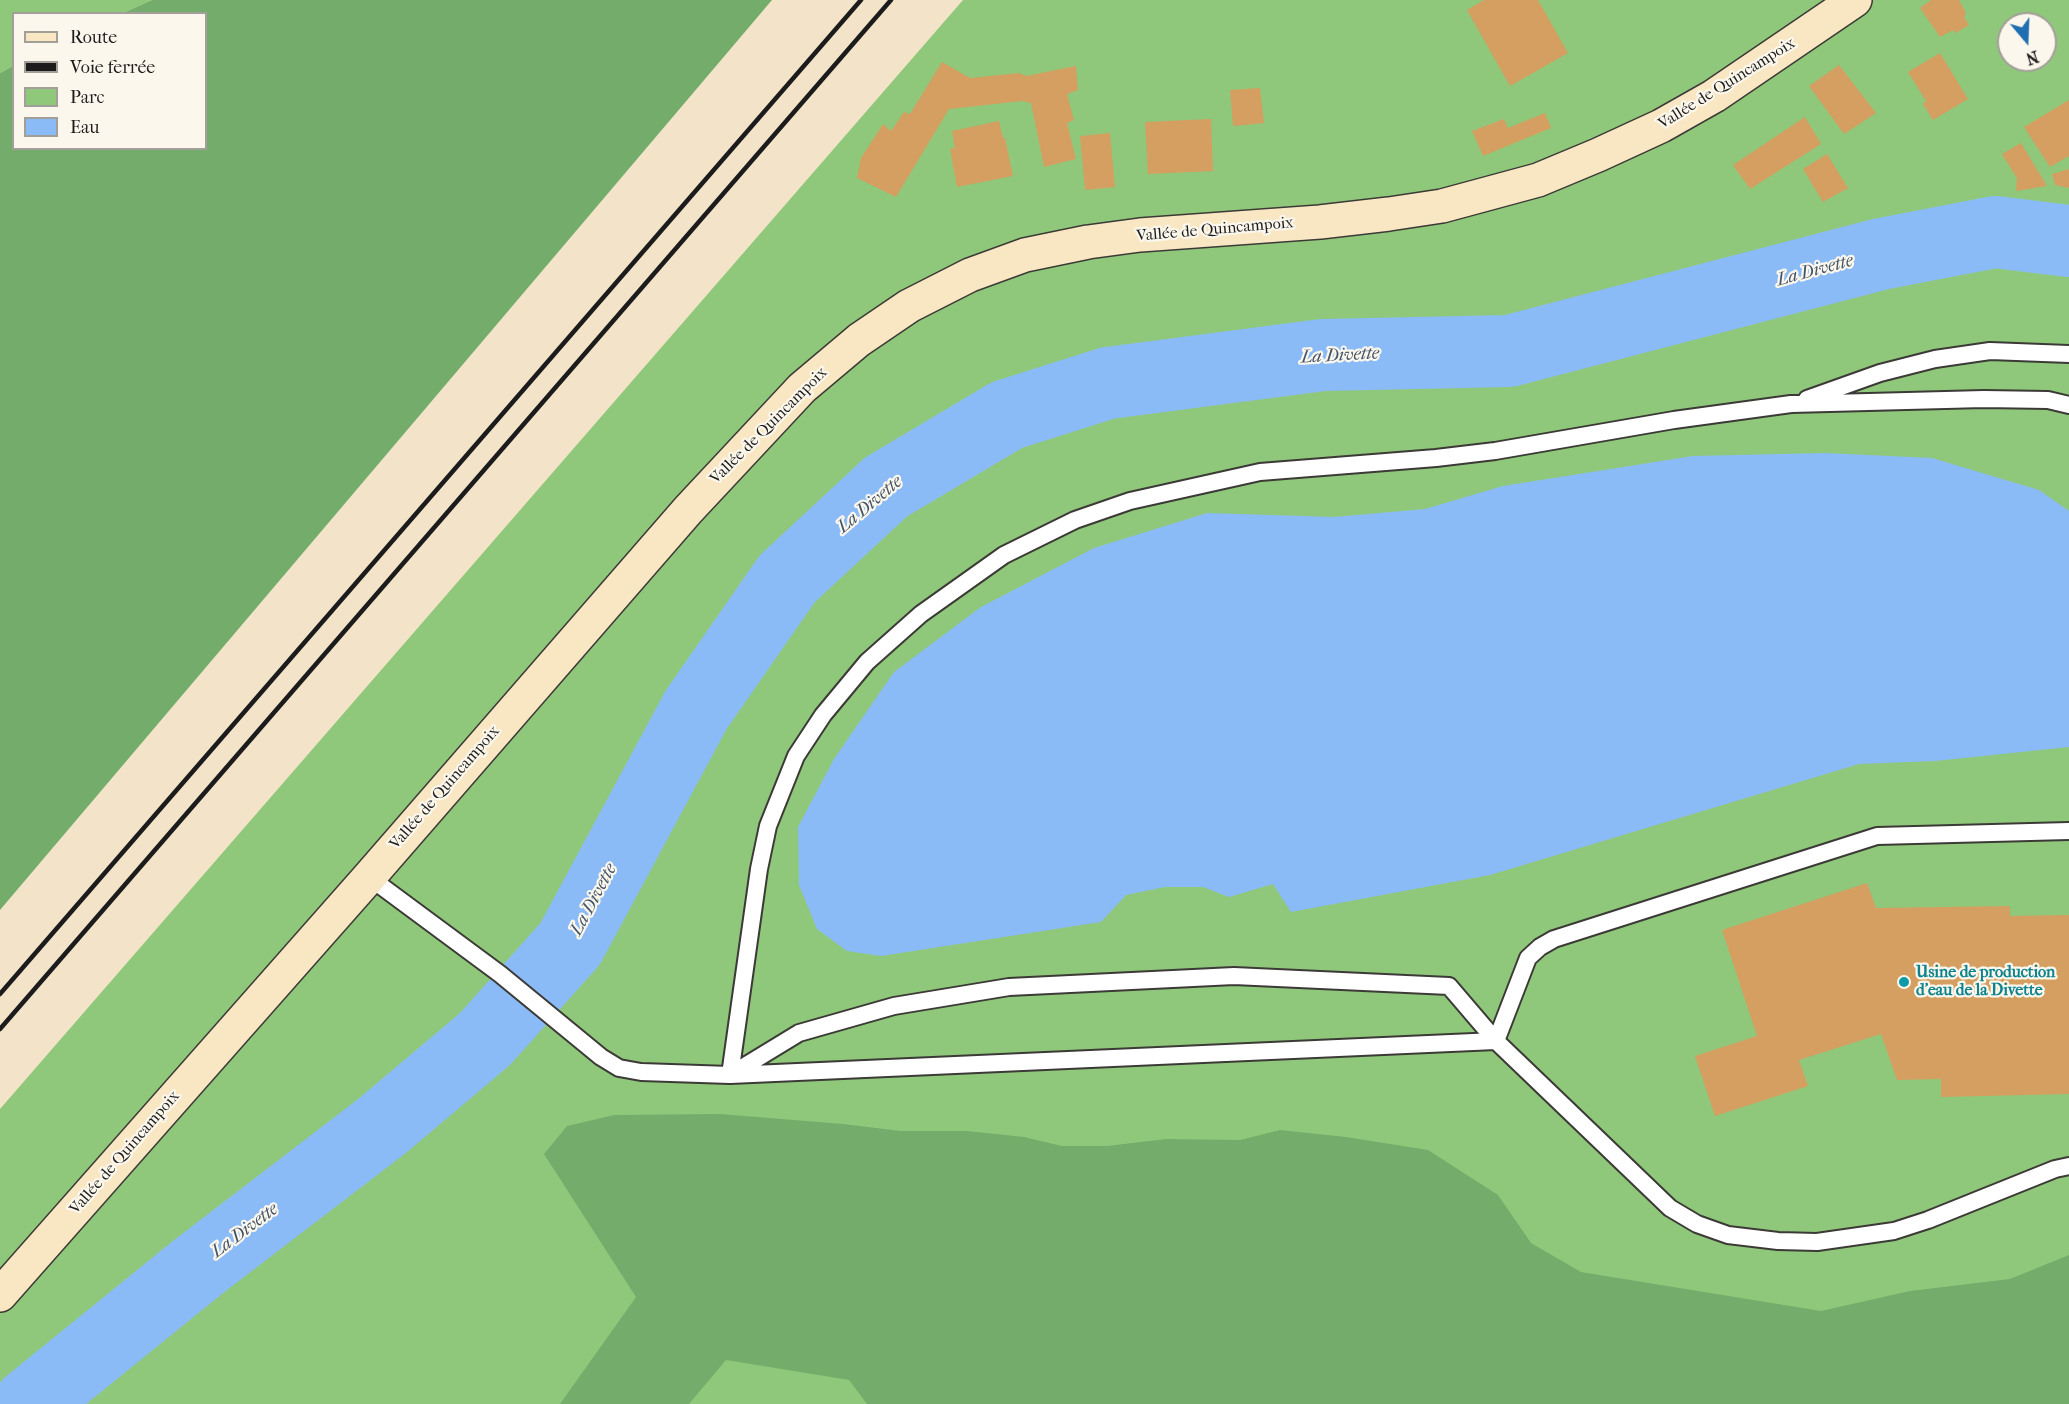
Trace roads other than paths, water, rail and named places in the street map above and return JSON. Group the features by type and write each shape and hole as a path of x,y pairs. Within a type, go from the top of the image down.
{"main road":[{"name":"Vallée de Quincampoix","path":"0,1295 369,877 688,510 794,397 859,340 909,306 970,275 1014,259 1088,242 1140,235 1320,222 1389,214 1453,203 1538,180 1598,156 1679,116 1773,57 1855,0"}],"lane":[{"path":"1791,404 1880,373 1935,358 1990,351 2069,354"},
{"path":"730,1075 759,869 768,826 796,756 823,715 867,662 921,614 1004,555 1075,520 1130,501 1260,472 1460,455 1674,420 1791,404 1984,399 2048,400 2069,405"},
{"path":"1496,1041 1528,958 1540,947 1554,939 1876,836 2069,831"},
{"path":"369,877 500,974 601,1057 619,1068 640,1072 730,1075 1496,1041"},
{"path":"730,1075 799,1033 894,1006 1009,987 1234,976 1449,986 1496,1041 1670,1208 1697,1224 1728,1235 1778,1241 1817,1242 1894,1231 1928,1220 2055,1169 2069,1166"}],"water":[{"path":"1825,453 1932,458 2039,490 2069,511 2069,747 1935,761 1859,764 1490,875 1291,912 1273,884 1229,897 1203,887 1165,887 1126,895 1101,922 881,956 847,951 817,929 799,885 798,827 834,759 894,672 981,607 1094,548 1207,513 1334,517 1425,509 1503,486 1693,456"}],"waterway":[{"name":"La Divette","path":"29,1404 198,1267 382,1126 485,1039 570,944 696,710 787,579 886,487 1007,415 1108,383 1323,355 1509,351 1881,254 1995,232 2069,241"}],"railway":[{"path":"0,994 861,0"},
{"path":"0,1029 891,0"}],"place":[{"name":"Usine de production d'eau de la Divette","path":"1904,982"}]}
